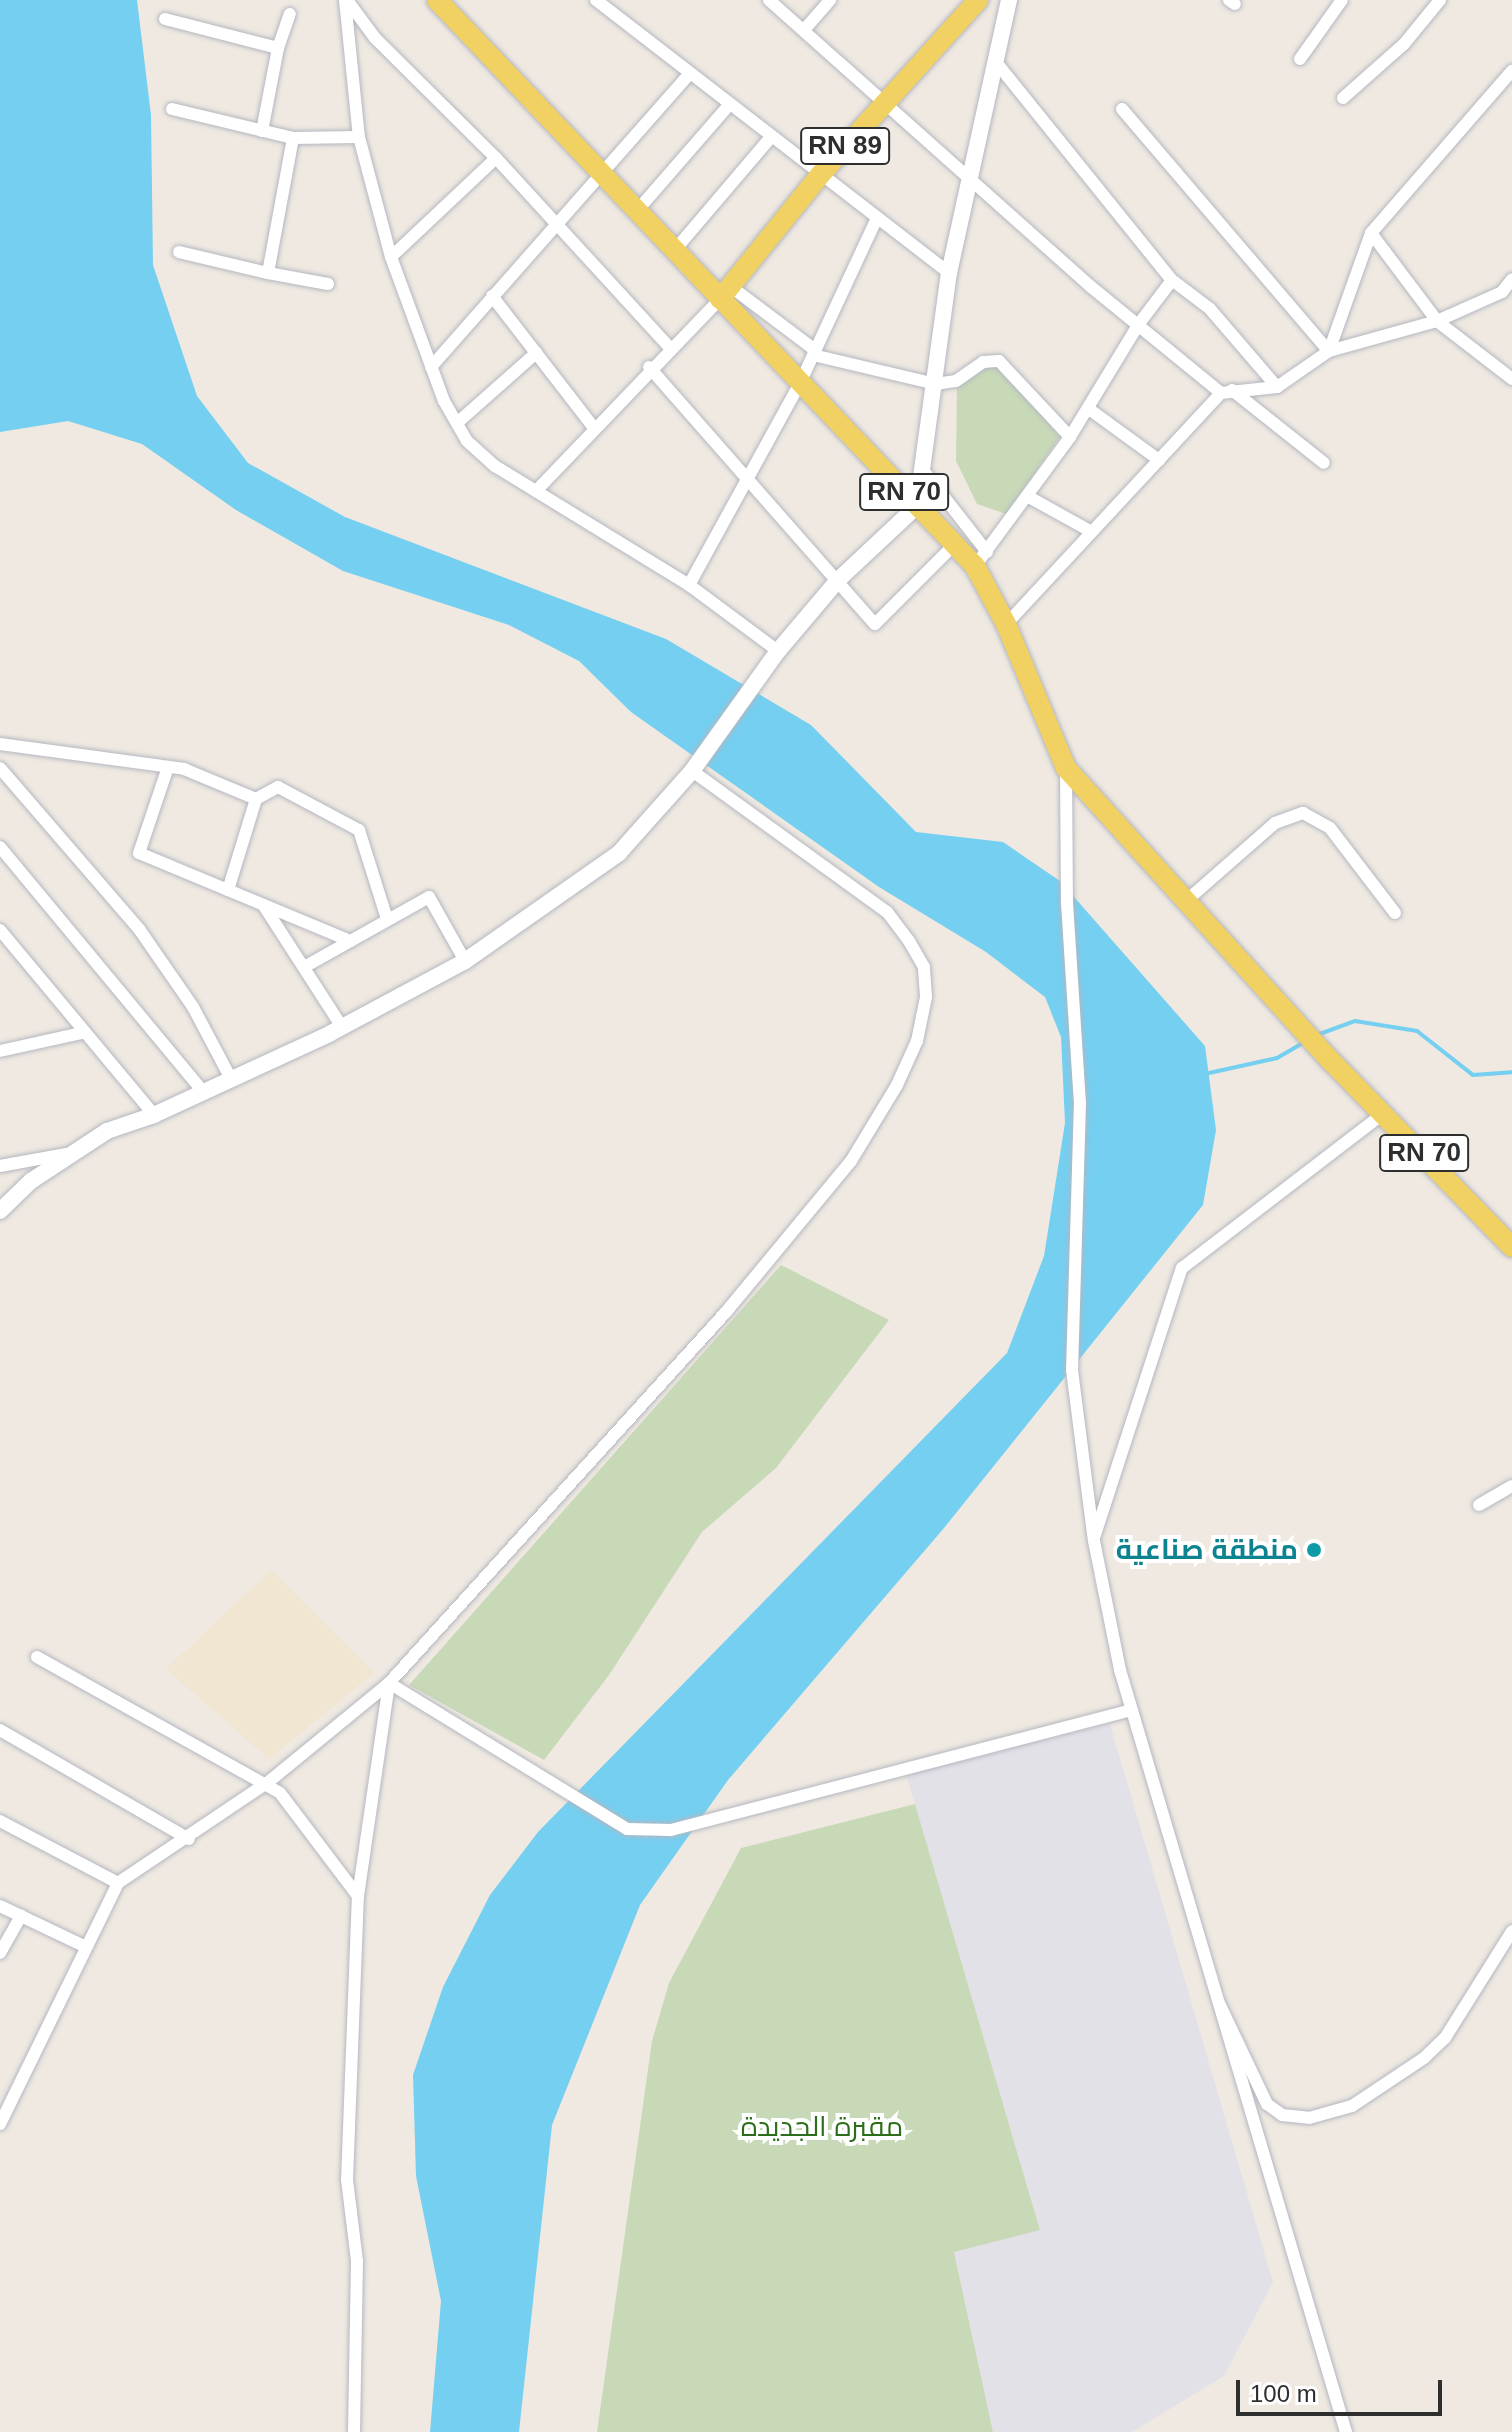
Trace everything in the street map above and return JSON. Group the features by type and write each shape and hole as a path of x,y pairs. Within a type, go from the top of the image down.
{"main road":[{"name":"RN 70","path":"437,0 674,251 725,292 801,381 917,506 955,544 981,559 1066,768 1332,1062 1385,1112 1512,1247"},
{"name":"RN 89","path":"725,292 820,175 978,0"}],"street":[{"path":"346,0 359,137 391,257 431,367 467,441 495,466 689,585 778,651"},
{"path":"346,0 375,38 496,158 669,347"},
{"path":"596,0 876,220 949,273"},
{"path":"769,0 1138,325 1324,463"},
{"path":"804,30 830,0"},
{"path":"0,1211 67,1154 107,1131 154,1115 342,1027 465,961 619,853 695,767 778,651 838,580 917,506 949,273 1009,0"},
{"path":"1300,59 1342,0"},
{"path":"1343,98 1404,44 1440,0"},
{"path":"262,131 278,48 290,14"},
{"path":"165,19 278,48"},
{"path":"995,61 1172,280 1210,309 1277,387"},
{"path":"1329,351 1371,233 1512,71"},
{"path":"431,367 689,74"},
{"path":"636,212 729,105"},
{"path":"172,109 293,138 359,137"},
{"path":"1122,109 1329,351"},
{"path":"674,251 772,136"},
{"path":"268,273 293,138"},
{"path":"391,257 496,158"},
{"path":"689,585 801,381 876,220"},
{"path":"1371,233 1437,321 1512,379"},
{"path":"179,252 328,284"},
{"path":"1006,624 1227,391 1277,387 1329,351 1437,321 1502,292 1512,279"},
{"path":"923,470 981,559 1070,437 1138,325 1172,280"},
{"path":"536,491 649,367 725,292 814,352 936,384 956,381 983,362 999,361 1070,437"},
{"path":"492,296 594,428"},
{"path":"457,423 536,353"},
{"path":"649,367 875,624 955,544"},
{"path":"1089,409 1159,460"},
{"path":"1027,496 1092,532"},
{"path":"0,744 168,767 256,799"},
{"path":"168,767 139,853 350,941"},
{"path":"0,2124 118,1883 189,1839 267,1783 389,1683 726,1312 851,1161 917,1041 926,997 924,967 887,912 695,767"},
{"path":"0,768 139,929 193,1007 230,1077"},
{"path":"1066,768 1067,903 1080,1102 1072,1370 1094,1541 1132,1710 1211,1990 1346,2432"},
{"path":"228,890 256,799 278,787 359,830 387,919"},
{"path":"1186,901 1275,823 1303,813 1330,828 1395,913"},
{"path":"0,847 202,1090"},
{"path":"306,966 429,897 465,961"},
{"path":"264,906 306,966 342,1027"},
{"path":"0,930 82,1033 154,1115"},
{"path":"0,1051 82,1033"},
{"path":"1094,1541 1182,1268 1385,1112"},
{"path":"0,1166 67,1154"},
{"path":"1479,1505 1512,1486"},
{"path":"37,1657 267,1783 280,1793 358,1896"},
{"path":"389,1683 627,1829 671,1830 1132,1710"},
{"path":"354,2432 357,2261 347,2180 358,1896 389,1683"},
{"path":"0,1730 189,1839"},
{"path":"0,1821 118,1883"},
{"path":"0,1906 86,1947"},
{"path":"0,1953 21,1916"},
{"path":"1211,1990 1239,2036 1267,2104 1282,2115 1309,2118 1352,2106 1424,2058 1445,2038 1512,1931"}],"shaded area":[{"path":"271,1570 374,1673 269,1759 166,1669"},
{"path":"1110,1724 1273,2282 1224,2376 1132,2432 993,2432 954,2251 1040,2229 906,1774"}],"green space":[{"path":"988,365 1001,366 1060,437 1006,514 977,504 956,461 957,387"},
{"path":"781,1265 889,1320 776,1468 702,1532 609,1675 544,1760 409,1685"},
{"name":"مقبرة الجديدة","path":"915,1804 1040,2230 954,2252 993,2432 597,2432 652,2041 669,1983 741,1848"}],"water":[{"path":"0,0 137,0 151,115 153,265 197,396 248,463 345,517 666,639 811,725 916,832 1003,842 1060,881 1205,1046 1216,1130 1203,1205 944,1528 728,1780 640,1905 552,2125 519,2432 430,2432 441,2301 416,2176 413,2075 443,1987 490,1895 538,1832 1007,1353 1044,1256 1065,1123 1061,1037 1045,997 986,952 879,887 631,712 579,661 509,625 343,571 236,510 142,444 68,421 0,432"}],"waterway":[{"path":"1317,1035 1355,1021 1417,1031 1473,1075 1512,1072"},
{"path":"1209,1073 1277,1058 1306,1041"}],"place":[{"name":"منطقة صناعية","path":"1314,1550"}]}
